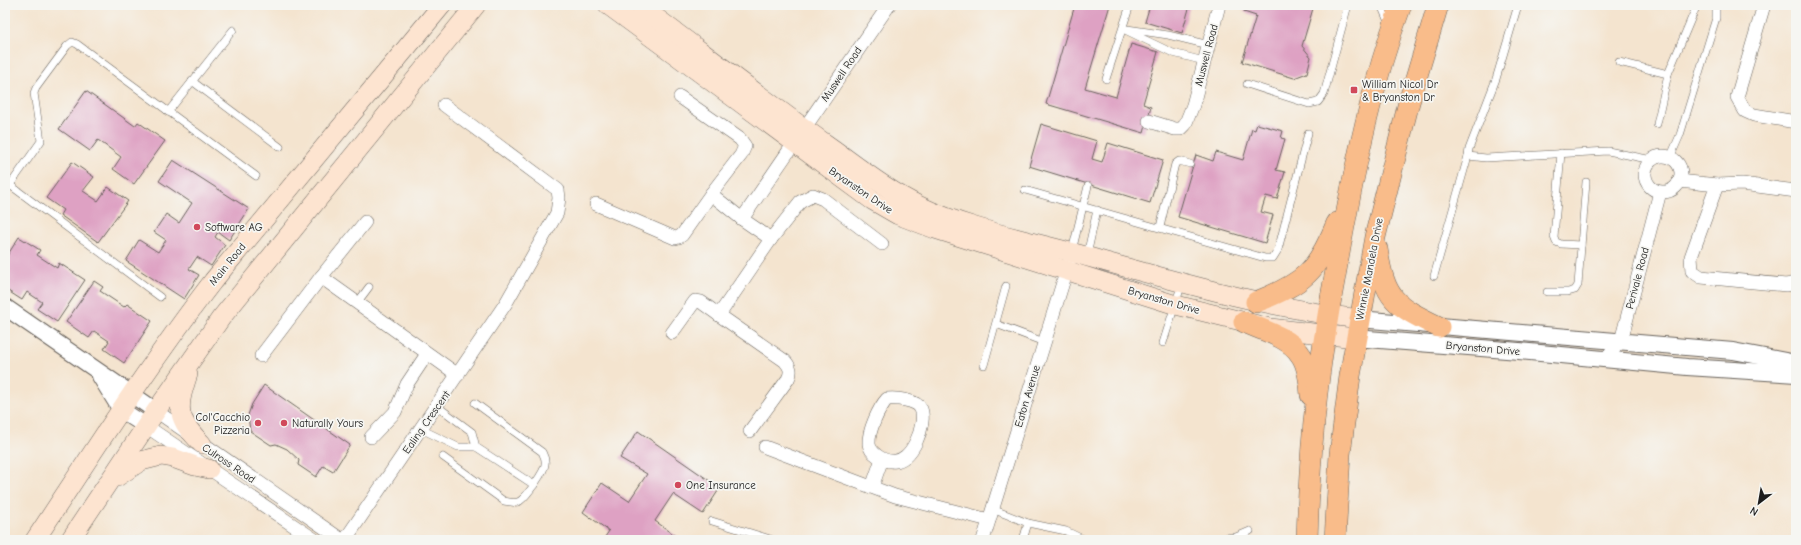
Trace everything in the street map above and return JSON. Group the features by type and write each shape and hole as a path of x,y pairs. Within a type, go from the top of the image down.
{"main road":[{"name":"Main Road","path":"35,540 120,410 181,323 213,281 442,5"},
{"path":"70,540 192,359 247,285 476,5"},
{"name":"Bryanston Drive","path":"608,5 799,136 920,206 957,220 1182,283 1256,302 1328,315 1357,328"},
{"name":"Bryanston Drive","path":"639,5 799,136 872,200 898,215 965,240 1176,305 1244,322 1270,328 1324,335 1357,328"},
{"path":"1307,540 1314,428 1324,335 1350,193 1369,112 1401,5"},
{"name":"Winnie Mandela Drive","path":"1334,540 1341,448 1357,328 1375,236 1409,102 1439,7"},
{"path":"1256,302 1291,287 1311,272 1327,247 1350,193"},
{"path":"1375,236 1380,269 1392,298 1407,310 1439,327"},
{"path":"1244,322 1288,342 1301,354 1306,368 1311,392 1314,428"},
{"path":"192,359 182,393 179,410 188,430 202,444"},
{"path":"108,484 132,465 152,457 161,456 173,458 195,466 209,469"}],"street":[{"name":"Muswell Road","path":"742,219 889,5"},
{"name":"Muswell Road","path":"1149,121 1175,129 1181,129 1185,125 1193,105 1220,5"},
{"path":"1764,5 1736,97 1745,111 1754,115 1796,122"},
{"path":"596,204 675,238 682,234 741,155 745,146 740,139 680,97"},
{"name":"Ealing Crescent","path":"343,540 437,406 506,303 518,279 554,220 559,205 558,190 444,105"},
{"path":"1663,156 1670,158 1678,164 1680,169 1680,181 1672,190 1660,192 1650,186 1645,175 1646,170 1652,160 1663,156"},
{"path":"1680,181 1717,185 1742,184 1796,191"},
{"path":"1717,185 1691,257 1692,271 1701,277 1716,279 1786,285 1792,284 1796,281"},
{"name":"Perivale Road","path":"1605,359 1621,341 1660,192"},
{"path":"711,194 771,240"},
{"path":"719,315 771,240 800,202 813,195 823,199 882,244"},
{"path":"261,356 365,222"},
{"name":"Eaton Avenue","path":"984,540 1067,271 1079,254"},
{"path":"321,277 458,375"},
{"path":"672,333 695,301 701,302 785,361 791,369 788,379 750,431"},
{"name":"Culross Road","path":"5,307 131,394 151,419 209,469 315,540"},
{"name":"Bryanston Drive","path":"1357,328 1439,327 1621,341 1733,351 1796,363"},
{"name":"Bryanston Drive","path":"1357,328 1605,359 1687,367 1796,374"},
{"path":"371,437 395,412 407,384 428,354"},
{"name":"Culross Road","path":"98,371 120,410 151,419 202,444 343,540"},
{"path":"892,398 911,402 919,406 922,411 922,418 912,451 904,459 899,461 892,462 882,458 872,450 869,444 870,435 880,408 887,400 892,398"},
{"path":"765,447 895,496 991,515"},
{"path":"872,487 882,458"}],"lane":[{"path":"1106,79 1130,5"},
{"path":"1247,84 1309,104 1318,102 1324,94 1348,5"},
{"path":"1381,5 1392,31"},
{"path":"1434,276 1469,149 1496,79 1518,5"},
{"path":"1657,124 1668,74 1697,5"},
{"path":"1670,158 1680,136 1714,26 1717,11 1716,5"},
{"path":"1123,29 1168,35 1209,45"},
{"path":"1123,29 1147,42 1173,53 1204,61"},
{"path":"168,112 233,30"},
{"path":"5,192 41,141 34,98 36,88 67,46 72,42 77,44 256,176"},
{"path":"1619,62 1668,74"},
{"path":"192,81 280,147"},
{"path":"1025,190 1160,227 1265,258 1273,258 1278,250 1308,133"},
{"path":"1468,156 1486,158 1614,151 1652,160"},
{"path":"1561,153 1554,237 1556,242 1561,244 1581,245"},
{"path":"1160,227 1175,164 1178,161 1190,164"},
{"path":"1548,292 1568,292 1575,290 1578,285 1586,182"},
{"path":"10,185 160,297"},
{"path":"1079,254 1082,206 1088,186"},
{"path":"1079,254 1097,210"},
{"path":"1163,343 1182,283"},
{"path":"357,303 369,286"},
{"path":"984,365 1006,286"},
{"path":"996,324 1044,342"},
{"path":"443,457 504,501 513,503 520,500 534,485 546,466 545,458 542,452 475,403"},
{"path":"437,406 472,432 476,447"},
{"path":"421,429 458,447 476,447 534,485"},
{"path":"991,515 1066,531 1085,540"},
{"path":"712,521 772,540"},
{"path":"1023,540 1028,523"},
{"path":"1200,540 1236,537 1250,532"}],"building":[{"path":"1075,5 1110,5 1085,88 1116,97 1131,44 1158,52 1143,104 1151,107 1144,133 1046,104"},
{"path":"1150,5 1190,5 1182,33 1145,22"},
{"path":"1246,5 1314,5 1302,46 1311,57 1307,73 1294,78 1242,62 1256,16 1244,12"},
{"path":"86,91 135,126 138,122 165,141 134,184 113,169 121,157 98,140 90,151 59,129"},
{"path":"1041,124 1097,141 1092,159 1102,162 1108,143 1163,160 1150,203 1029,166"},
{"path":"1257,124 1283,131 1281,138 1285,139 1276,170 1285,172 1277,199 1266,196 1261,212 1273,215 1265,243 1178,217 1196,155 1213,161 1216,152 1243,160 1252,129 1255,130"},
{"name":"Software AG","path":"173,160 249,209 229,240 218,232 215,237 225,245 211,266 197,257 189,269 199,275 184,299 126,261 139,240 158,252 166,240 154,232 166,214 179,223 192,203 159,181"},
{"path":"72,162 94,177 83,191 98,201 108,187 128,201 98,242 60,215 63,210 46,198"},
{"path":"19,237 40,250 37,255 57,268 59,263 85,280 57,322 37,309 42,302 27,292 22,300 5,289 5,259"},
{"path":"94,281 103,287 100,291 124,307 127,304 152,321 124,363 104,349 109,341 94,331 89,338 66,322"},
{"name":"Naturally Yours","path":"264,385 350,445 333,472 323,466 316,477 298,465 299,460 287,449 276,444 271,445 250,431 248,415 252,404"},
{"name":"One Insurance","path":"638,431 720,488 703,514 673,494 655,521 682,540 603,540 609,531 583,512 602,483 629,501 647,474 620,458"}],"place":[{"name":"William Nicol Dr & Bryanston Dr","path":"1354,90"},
{"name":"Software AG","path":"197,227"},
{"name":"Col'Cacchio Pizzeria","path":"258,423"},
{"name":"Naturally Yours","path":"284,423"},
{"name":"One Insurance","path":"678,485"}]}
